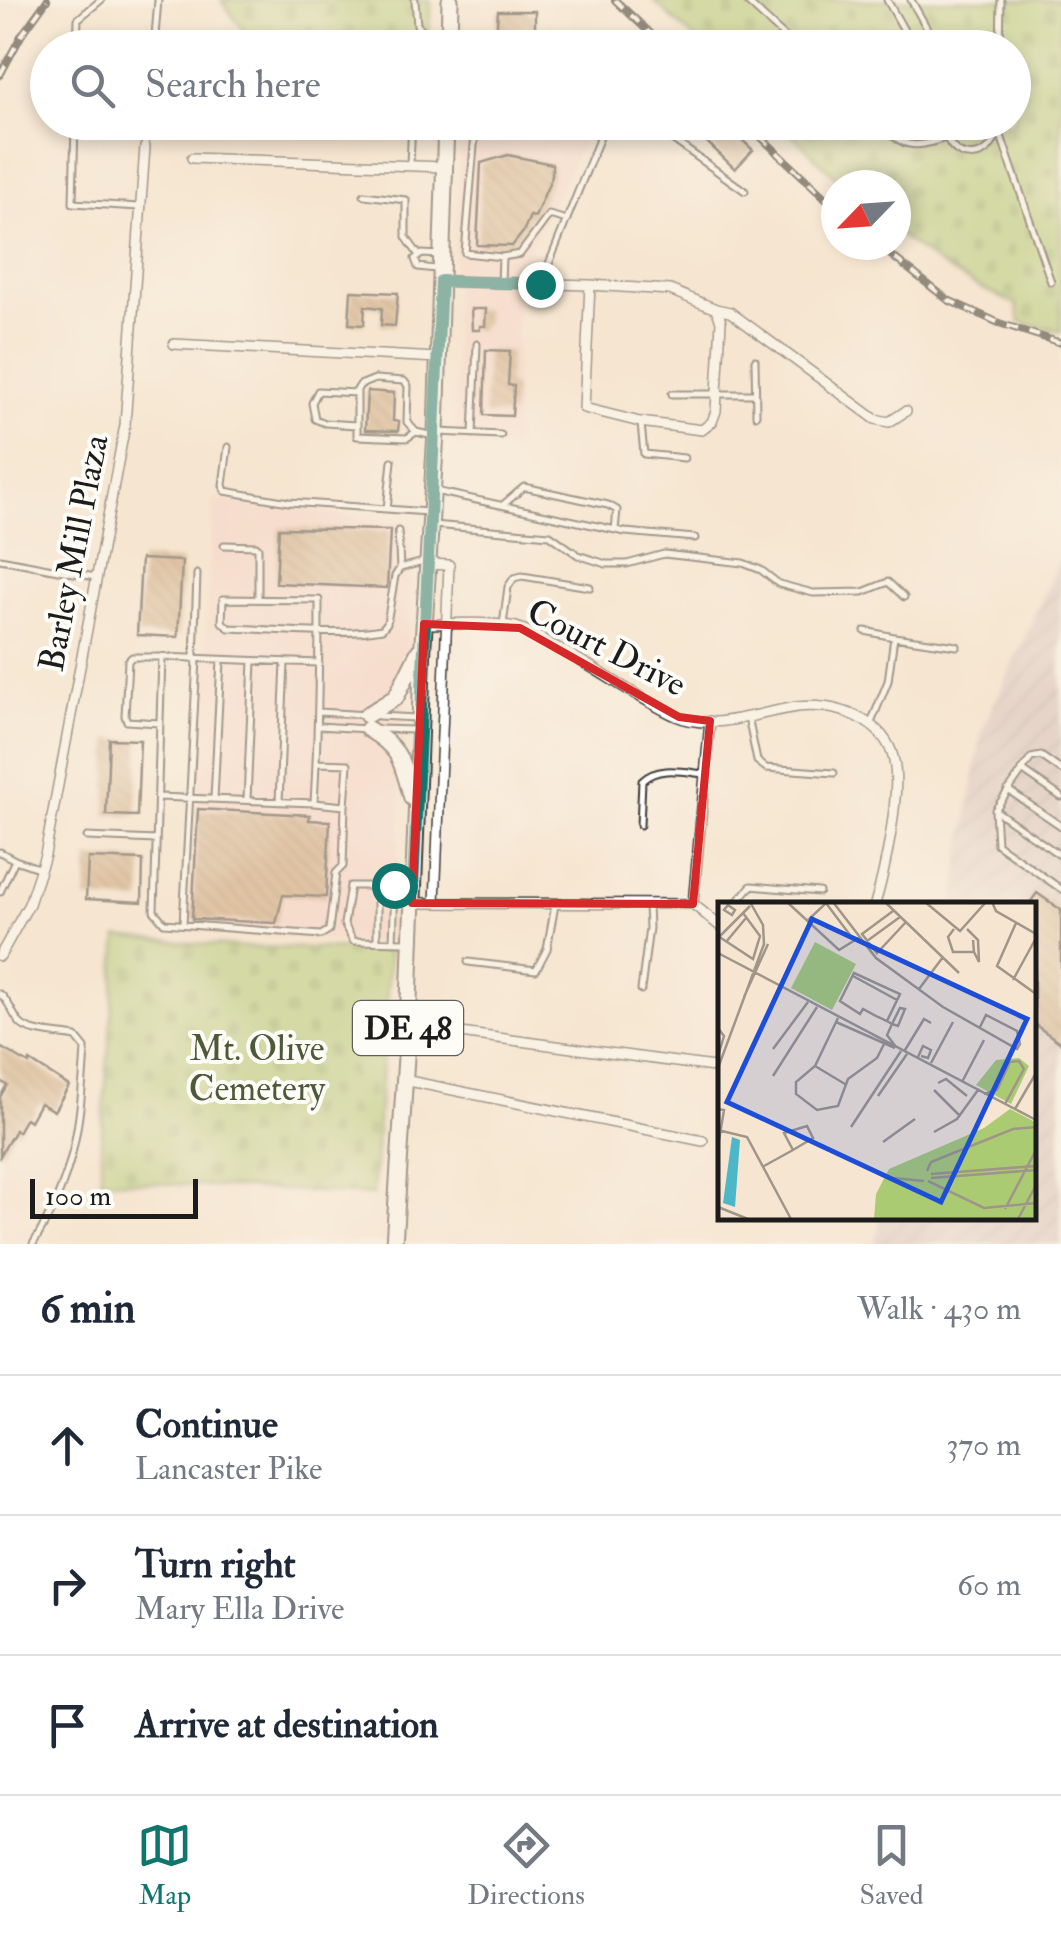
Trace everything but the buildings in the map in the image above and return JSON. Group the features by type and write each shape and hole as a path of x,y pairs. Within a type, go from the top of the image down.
{"main road":[{"path":"449,30 450,0"},
{"name":"DE 48","path":"394,1244 436,434 445,140"},
{"path":"416,811 401,759 390,742 367,722 396,698 423,642"}],"street":[{"name":"Barley Mill Plaza","path":"0,956 29,904 41,869 126,425 145,147"},
{"path":"192,158 444,167"},
{"path":"441,268 501,283 670,290 730,312 875,419 888,422 906,411"},
{"path":"590,285 584,408 640,422 702,430 712,422 721,321 716,309"},
{"path":"174,344 438,358"},
{"path":"428,562 448,565 435,904"},
{"name":"Court Drive","path":"424,624 520,628 679,718 710,720 799,706 832,706 869,726"},
{"path":"694,904 710,720"},
{"path":"869,726 884,736 894,760 894,796 875,902"},
{"path":"412,903 694,904 718,922"},
{"path":"408,1026 718,1068"},
{"path":"404,1080 703,1140"}],"lane":[{"path":"78,30 78,18 100,0"},
{"path":"156,30 158,0"},
{"path":"415,0 418,25 423,30"},
{"path":"746,0 777,30"},
{"path":"887,0 904,30"},
{"path":"911,0 928,30"},
{"path":"1000,0 1000,30"},
{"path":"74,140 72,203 140,207"},
{"path":"145,147 146,140"},
{"path":"410,166 411,140"},
{"path":"474,140 465,253 520,254 549,216 567,220"},
{"path":"540,284 599,140"},
{"path":"674,140 746,190"},
{"path":"898,140 920,146 940,140"},
{"path":"948,140 960,154 979,155 995,140"},
{"path":"1003,140 1051,282"},
{"path":"364,194 406,200 406,237 418,254 441,268"},
{"path":"418,254 418,267 441,268"},
{"path":"501,283 502,256"},
{"path":"473,434 477,344"},
{"path":"755,360 756,415"},
{"path":"416,432 407,422 408,386 404,381 366,380 357,393 357,436 407,438 416,432 501,435"},
{"path":"357,393 318,391 312,412 320,422 357,424"},
{"path":"672,394 755,394"},
{"path":"640,422 644,454 684,458"},
{"path":"228,446 225,491 289,502 387,509 550,535 578,555 606,564 627,564 664,554 744,563 779,584 813,593 863,592 888,582 904,597"},
{"path":"387,509 392,462"},
{"path":"504,505 524,487 608,505 617,510 615,530"},
{"path":"432,491 615,530 695,538"},
{"path":"314,803 319,726 319,630 319,600 223,599 224,626 229,628 319,630 382,629 400,568 398,530"},
{"path":"224,545 258,548 258,598"},
{"path":"0,559 96,577"},
{"path":"400,568 428,562"},
{"path":"182,924 197,574"},
{"path":"504,626 508,587 514,578 590,587"},
{"path":"865,631 957,646"},
{"path":"869,726 888,681 894,636"},
{"path":"159,722 128,720 124,716 128,661 132,657 319,663"},
{"path":"162,658 154,911 164,922 321,935 330,930 336,873 343,866 348,764 317,763"},
{"path":"214,799 222,660"},
{"path":"246,800 253,661"},
{"path":"279,802 285,662"},
{"path":"319,712 367,722 419,724"},
{"path":"748,717 757,761 766,768 834,773"},
{"path":"319,726 367,722 419,724"},
{"path":"1061,770 1041,756 1030,758 995,810 997,844 1061,889"},
{"path":"640,825 642,781 648,774 672,770 705,774"},
{"path":"1022,770 1061,797"},
{"path":"1008,790 1061,826"},
{"path":"158,797 345,806"},
{"path":"995,810 1061,856"},
{"path":"88,837 156,840"},
{"path":"0,852 41,869"},
{"path":"0,892 15,860"},
{"path":"377,884 377,941"},
{"path":"393,942 394,885"},
{"path":"411,942 353,941 344,924 350,886 413,886"},
{"path":"737,902 751,886 818,892"},
{"path":"641,990 648,904"},
{"path":"468,962 536,970 547,948 555,905"},
{"path":"0,994 19,1024 76,1037 85,1048 77,1142 46,1223 33,1244"}],"highlighted area":[{"path":"424,624 520,628 679,717 710,721 693,904 412,903"}],"shaded area":[{"path":"460,140 584,140 517,275 516,451 455,446 453,264"},
{"path":"213,499 413,523 395,943 190,931"},
{"path":"1061,558 1061,1244 874,1244 880,1219 1036,1219 1036,902 953,902 981,732"}],"green space":[{"path":"221,0 431,0 429,30 243,30"},
{"path":"653,0 1061,0 1061,332 1020,322 1016,304 953,273 911,244 911,170 829,170 798,140 1031,140 1031,30 685,30"},
{"name":"Mt. Olive Cemetery","path":"118,937 237,947 390,949 373,1195 101,1180"}],"railway":[{"path":"0,75 47,0"},
{"path":"615,0 647,30"},
{"path":"764,140 821,194"},
{"path":"897,260 948,300 999,323 1061,343"}],"route":[{"path":"394,885 413,886 441,281 540,284"}]}
